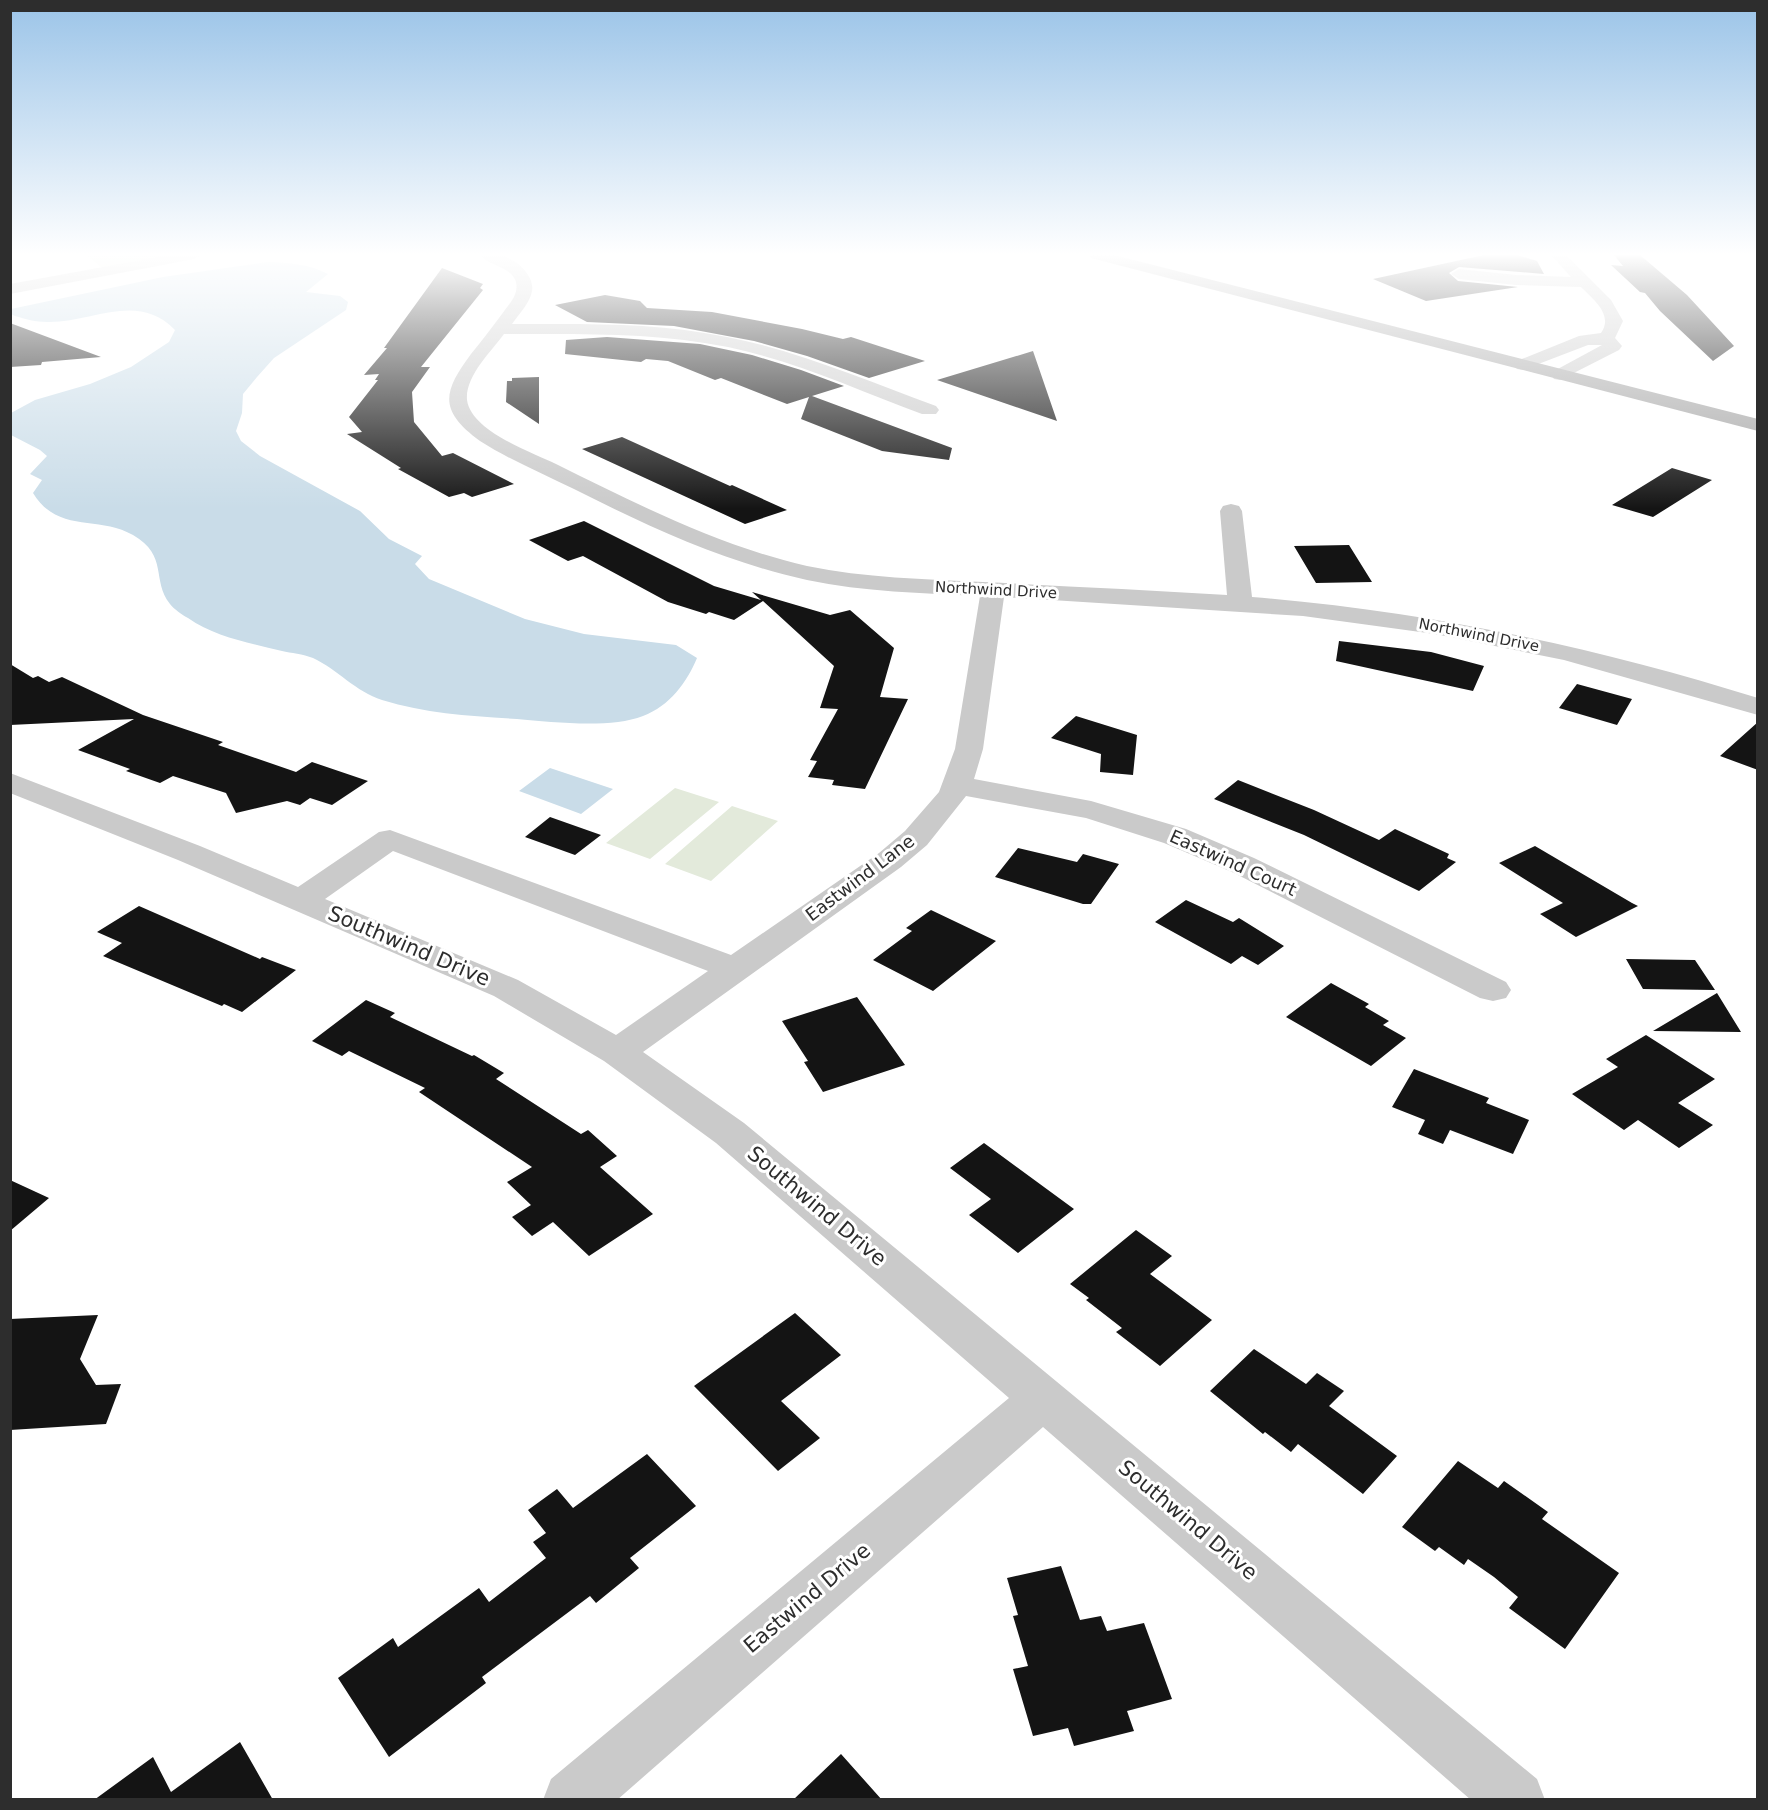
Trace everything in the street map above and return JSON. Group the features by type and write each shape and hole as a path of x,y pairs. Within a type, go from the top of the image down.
{"main road":[{"path":"1424,339 1758,425"}],"street":[{"name":"Northwind Drive","path":"492,339 465,376 458,391 459,407 487,438 688,535 754,558 810,573 898,585 1240,603 1350,613 1503,638 1634,669 1758,707"},
{"path":"711,339 730,342 769,353 929,410"},
{"path":"1523,365 1585,340 1596,339"},
{"path":"1560,375 1613,346 1606,339"},
{"path":"1231,511 1240,603"},
{"name":"Eastwind Lane","path":"617,1052 908,846 944,807 956,785 969,749 993,590"},
{"name":"Southwind Drive","path":"10,782 301,900 506,988 617,1052 730,1133 1516,1800"},
{"name":"Eastwind Court","path":"956,785 1092,810 1175,836 1243,865 1493,990"},
{"path":"301,900 390,839 735,969"},
{"name":"Eastwind Drive","path":"572,1800 1043,1398"}],"green space":[{"path":"675,788 719,802 650,859 606,843"},
{"path":"732,806 778,821 711,881 665,864"}],"water":[{"path":"170,339 302,339 274,358 243,394 242,413 236,431 241,441 260,456 360,511 389,539 422,556 415,564 429,579 525,619 584,634 676,645 697,658 683,684 669,700 653,712 630,720 581,724 449,714 382,700 364,692 313,658 233,639 198,625 181,614 164,595 156,560 144,543 120,529 66,519 43,506 33,493 42,480 30,474 47,456 11,435 11,413 35,400 90,384 131,367"},
{"path":"550,768 613,789 581,814 519,791"}],"building":[{"path":"10,339 54,339 101,357 42,362 41,365 10,367"},
{"path":"390,339 443,339 421,367 430,367 412,392 414,422 442,456 453,453 514,484 472,497 464,493 449,497 398,469 401,468 347,434 362,432 349,417 378,380 375,380 379,374 364,375 387,348 384,348"},
{"path":"640,339 700,344 752,355 801,370 844,386 812,396 952,448 949,460 882,451 801,419 809,397 787,404 721,378 715,380 668,361 646,359 641,362 565,354 566,340"},
{"path":"746,339 859,339 925,361 869,378 807,356"},
{"path":"1690,339 1728,339 1734,346 1713,361"},
{"path":"1033,351 1057,421 937,380"},
{"path":"539,377 539,424 506,402 507,381 512,381 512,378"},
{"path":"622,437 787,510 745,524 582,449"},
{"path":"1672,468 1712,480 1653,517 1612,505"},
{"path":"584,521 714,586 761,600 752,592 830,615 850,610 894,648 880,697 908,699 865,789 832,785 834,780 808,777 817,761 810,760 838,709 820,708 834,666 763,601 734,620 709,612 706,614 668,602 583,556 568,561 529,540"},
{"path":"1349,545 1372,582 1316,583 1294,546"},
{"path":"1339,641 1431,652 1484,666 1473,691 1336,661"},
{"path":"10,664 33,678 38,676 49,682 62,677 143,715 223,742 218,745 296,772 312,762 368,781 332,805 310,798 300,805 287,801 236,813 226,793 173,776 160,783 78,750 134,719 10,725"},
{"path":"1577,684 1632,699 1617,725 1559,708"},
{"path":"1076,716 1137,735 1133,775 1100,772 1101,754 1051,738"},
{"path":"1758,722 1758,770 1720,756"},
{"path":"1238,780 1314,810 1379,840 1395,829 1449,854 1447,858 1456,862 1419,891 1304,835 1214,799"},
{"path":"550,817 601,835 575,855 525,837"},
{"path":"1535,846 1638,906 1576,937 1540,914 1563,903 1499,863"},
{"path":"1018,848 1077,862 1083,854 1119,864 1091,904 1083,904 995,877"},
{"path":"1186,900 1233,922 1239,918 1284,946 1258,965 1242,956 1231,964 1155,922"},
{"path":"139,906 260,959 262,957 296,970 242,1012 224,1004 222,1006 103,956 122,943 97,932"},
{"path":"931,910 996,941 933,991 873,960 912,931 906,928"},
{"path":"1626,959 1695,960 1715,990 1643,989"},
{"path":"1331,983 1369,1004 1365,1007 1389,1021 1383,1025 1406,1038 1371,1066 1286,1017"},
{"path":"1717,993 1741,1032 1653,1031"},
{"path":"857,997 905,1065 823,1092 804,1062 808,1061 782,1021"},
{"path":"366,1000 395,1013 390,1017 474,1055 504,1073 496,1079 581,1134 588,1130 617,1156 600,1167 653,1214 589,1256 553,1222 532,1236 512,1217 531,1205 507,1182 532,1167 419,1092 425,1088 349,1051 342,1056 312,1041"},
{"path":"1646,1035 1715,1079 1678,1103 1713,1125 1679,1148 1638,1120 1624,1130 1572,1094 1618,1067 1606,1059"},
{"path":"1414,1069 1489,1098 1486,1103 1529,1120 1513,1154 1450,1130 1443,1144 1418,1134 1425,1120 1392,1107"},
{"path":"984,1143 1074,1209 1018,1253 969,1215 991,1199 950,1168"},
{"path":"10,1180 49,1198 10,1231"},
{"path":"1136,1230 1172,1256 1150,1274 1212,1320 1160,1366 1116,1332 1122,1328 1086,1300 1089,1298 1070,1284"},
{"path":"795,1313 841,1355 781,1401 820,1438 778,1471 694,1386"},
{"path":"98,1315 80,1359 96,1385 121,1384 106,1424 10,1430 10,1319"},
{"path":"1254,1349 1306,1384 1317,1373 1344,1391 1329,1406 1397,1456 1363,1494 1298,1444 1291,1452 1265,1432 1263,1434 1210,1391"},
{"path":"647,1454 696,1506 630,1558 639,1568 596,1603 590,1596 482,1677 486,1683 389,1757 338,1678 393,1638 398,1647 479,1588 489,1602 546,1558 533,1542 546,1533 528,1510 557,1489 573,1508"},
{"path":"1458,1461 1498,1488 1504,1481 1548,1512 1542,1519 1619,1573 1565,1649 1509,1608 1518,1597 1494,1577 1468,1559 1464,1565 1439,1547 1435,1551 1402,1527"},
{"path":"1061,1566 1080,1620 1101,1616 1107,1631 1144,1623 1172,1699 1127,1711 1134,1731 1074,1746 1068,1728 1033,1736 1013,1669 1028,1666 1013,1616 1018,1615 1007,1578"},
{"path":"240,1742 273,1800 94,1800 153,1757 171,1792"},
{"path":"841,1754 882,1800 793,1800"}]}
